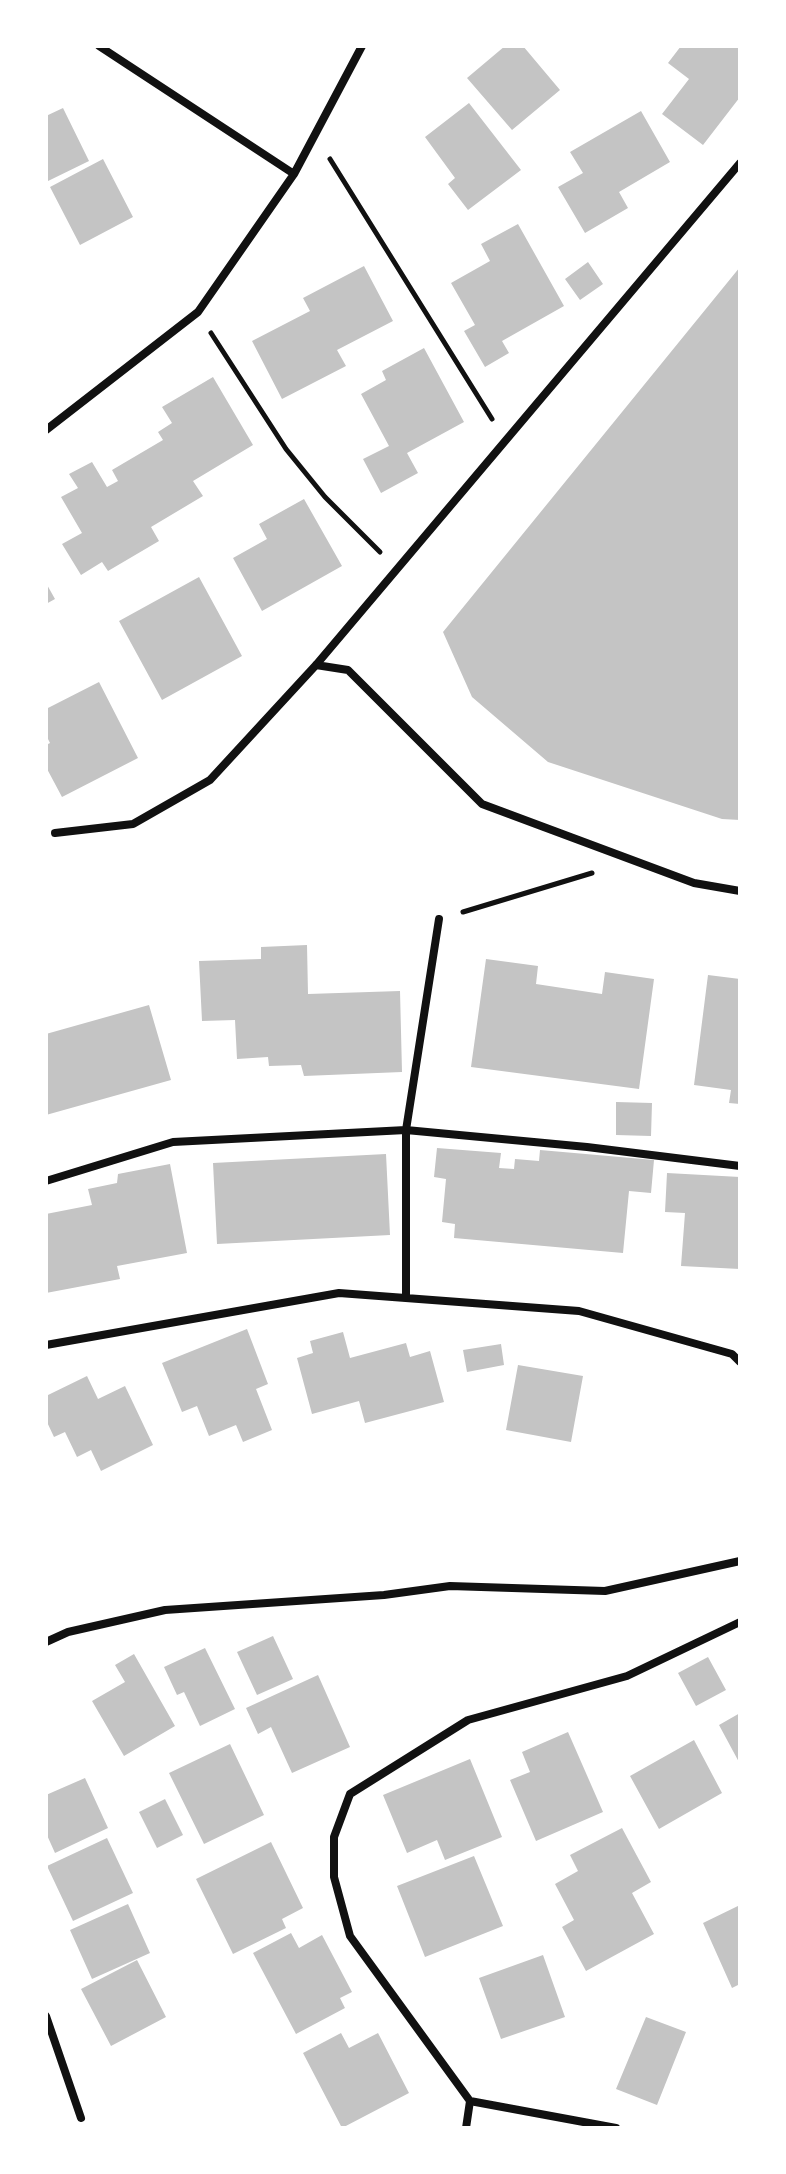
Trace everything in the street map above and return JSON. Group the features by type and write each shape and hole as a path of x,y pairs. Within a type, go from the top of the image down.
{"street":[{"path":"99,46 294,174"},
{"path":"46,430 198,312 294,174 362,46"},
{"path":"55,833 133,824 210,780 316,665 740,163"},
{"path":"316,665 348,670 482,804 694,883 740,891"},
{"path":"406,1298 406,1130 439,919"},
{"path":"46,1181 173,1142 406,1130 587,1147 740,1166"},
{"path":"46,1345 339,1293 579,1311 732,1354 740,1362"},
{"path":"46,1642 68,1632 165,1610 384,1595 450,1586 605,1591 740,1561"},
{"path":"616,2128 470,2101 350,1936 334,1877 334,1837 350,1794 468,1720 627,1676 740,1622"},
{"path":"46,2016 81,2118"},
{"path":"466,2128 470,2101"}],"path":[{"path":"315,134 506,443"},
{"path":"198,312 286,449 325,497 396,569"},
{"path":"439,919 633,861"}],"building":[{"path":"505,46 523,46 560,90 512,130 467,78"},
{"path":"681,46 740,46 740,97 703,145 662,114 689,79 668,63"},
{"path":"469,103 521,170 468,210 448,184 455,178 425,137"},
{"path":"63,108 89,161 46,182 46,116"},
{"path":"641,111 670,162 619,192 628,208 585,233 558,187 583,173 570,152"},
{"path":"103,159 133,217 80,245 50,187"},
{"path":"518,224 564,306 502,341 509,353 485,367 464,331 475,325 451,283 490,261 481,244"},
{"path":"588,262 603,284 580,300 565,279"},
{"path":"364,266 393,321 337,350 346,366 282,399 252,341 310,311 303,298"},
{"path":"740,267 740,820 722,819 548,762 472,697 443,632"},
{"path":"424,348 464,422 407,453 418,473 381,493 363,459 389,446 361,394 386,380 382,371"},
{"path":"213,377 253,445 193,481 203,496 151,527 159,541 108,571 102,562 81,575 62,544 82,533 61,497 78,488 69,474 92,462 107,487 118,481 112,470 163,440 158,432 172,423 162,407"},
{"path":"304,499 342,566 262,611 233,558 267,539 259,524"},
{"path":"199,577 242,656 162,700 119,621"},
{"path":"46,583 55,599 46,604"},
{"path":"99,682 138,758 62,797 46,767 46,745 50,743 46,735 46,709"},
{"path":"307,945 308,994 400,991 402,1072 304,1076 301,1065 269,1066 268,1057 237,1059 235,1020 202,1021 199,961 261,959 261,947"},
{"path":"486,959 538,966 536,984 602,994 605,972 654,979 639,1089 471,1067"},
{"path":"708,975 740,979 740,1104 729,1103 731,1090 694,1085"},
{"path":"149,1005 171,1080 46,1115 46,1034"},
{"path":"616,1102 652,1103 651,1136 616,1135"},
{"path":"437,1148 501,1153 499,1168 514,1169 515,1159 539,1161 540,1150 654,1160 651,1193 629,1191 623,1253 454,1238 455,1224 442,1222 446,1179 434,1177"},
{"path":"386,1154 390,1235 217,1244 213,1163"},
{"path":"170,1164 187,1253 117,1266 120,1279 46,1293 46,1214 92,1205 88,1189 117,1183 118,1174"},
{"path":"667,1173 740,1177 740,1269 681,1266 685,1213 665,1212"},
{"path":"247,1329 268,1384 256,1389 272,1430 243,1442 236,1425 209,1436 197,1406 182,1412 162,1363"},
{"path":"343,1332 350,1358 406,1343 410,1357 430,1351 444,1402 365,1423 359,1401 312,1414 297,1358 313,1353 310,1341"},
{"path":"501,1344 504,1365 467,1372 463,1350"},
{"path":"518,1365 583,1376 571,1442 506,1430"},
{"path":"87,1376 98,1399 125,1386 153,1445 101,1471 91,1450 77,1457 65,1432 54,1437 46,1420 46,1396"},
{"path":"273,1636 293,1679 257,1695 237,1652"},
{"path":"205,1648 235,1709 200,1726 184,1692 177,1695 164,1667"},
{"path":"134,1654 175,1726 124,1756 92,1701 125,1682 115,1665"},
{"path":"708,1657 726,1690 696,1706 678,1673"},
{"path":"318,1675 350,1747 292,1773 271,1727 258,1734 246,1708"},
{"path":"740,1713 740,1764 719,1725"},
{"path":"568,1732 603,1812 536,1841 510,1780 530,1772 522,1752"},
{"path":"694,1740 722,1793 659,1829 630,1776"},
{"path":"230,1744 264,1815 204,1844 169,1773"},
{"path":"470,1759 502,1837 445,1860 437,1840 407,1853 383,1795"},
{"path":"85,1778 108,1828 55,1853 46,1833 46,1795"},
{"path":"165,1799 183,1835 157,1848 139,1812"},
{"path":"622,1828 651,1882 632,1893 654,1934 586,1971 562,1927 574,1920 555,1884 578,1871 570,1855"},
{"path":"107,1838 133,1893 73,1921 47,1866"},
{"path":"271,1842 303,1908 282,1919 286,1928 233,1954 196,1879"},
{"path":"474,1856 503,1926 425,1957 397,1886"},
{"path":"128,1904 150,1953 92,1979 70,1930"},
{"path":"740,1905 740,1984 732,1988 703,1923"},
{"path":"291,1933 299,1948 322,1935 352,1992 340,1998 345,2008 296,2034 253,1953"},
{"path":"543,1955 565,2017 501,2039 479,1978"},
{"path":"137,1960 166,2017 111,2046 81,1989"},
{"path":"646,2017 686,2032 657,2105 616,2089"},
{"path":"341,2033 349,2048 378,2033 409,2093 342,2128 303,2053"}]}
